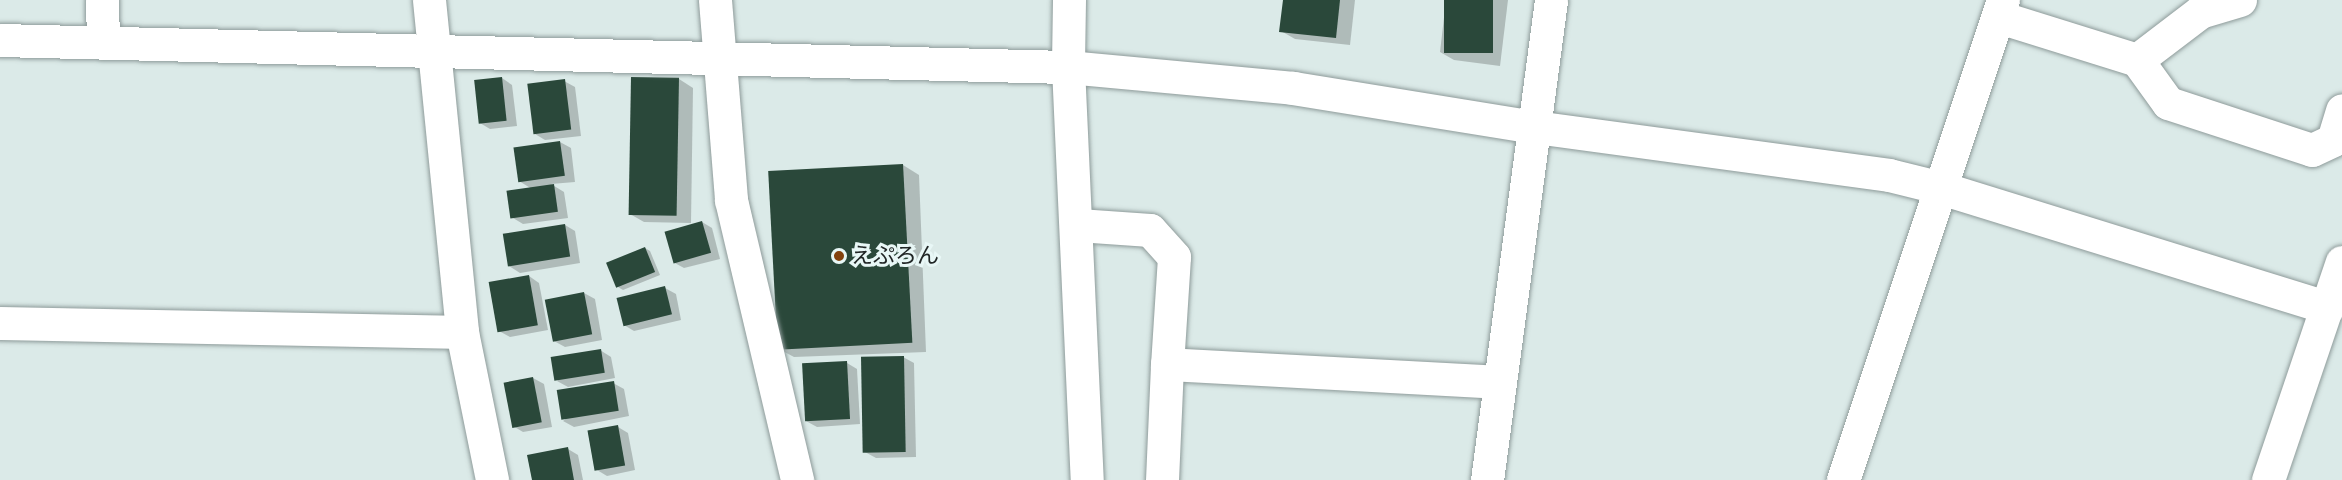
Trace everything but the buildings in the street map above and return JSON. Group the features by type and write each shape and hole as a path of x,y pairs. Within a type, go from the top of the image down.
{"street":[{"path":"102,0 102,40"},
{"path":"429,0 432,50 462,332 492,480"},
{"path":"715,0 731,200 797,480"},
{"path":"1069,0 1068,67 1078,225 1087,480"},
{"path":"1487,480 1551,0"},
{"path":"2137,60 2200,12 2240,0"},
{"path":"1843,480 1938,187 2001,8 2137,60 2168,103 2312,150 2333,140 2342,110"},
{"path":"0,40 102,40 1068,67 1293,88 1535,127 1889,175 1938,187 2328,308"},
{"path":"1078,225 1150,230 1174,257 1161,480"},
{"path":"2268,480 2342,262"},
{"path":"0,323 462,332"},
{"path":"1167,364 1499,382"}],"place":[{"name":"えぷろん","path":"839,256"}]}
